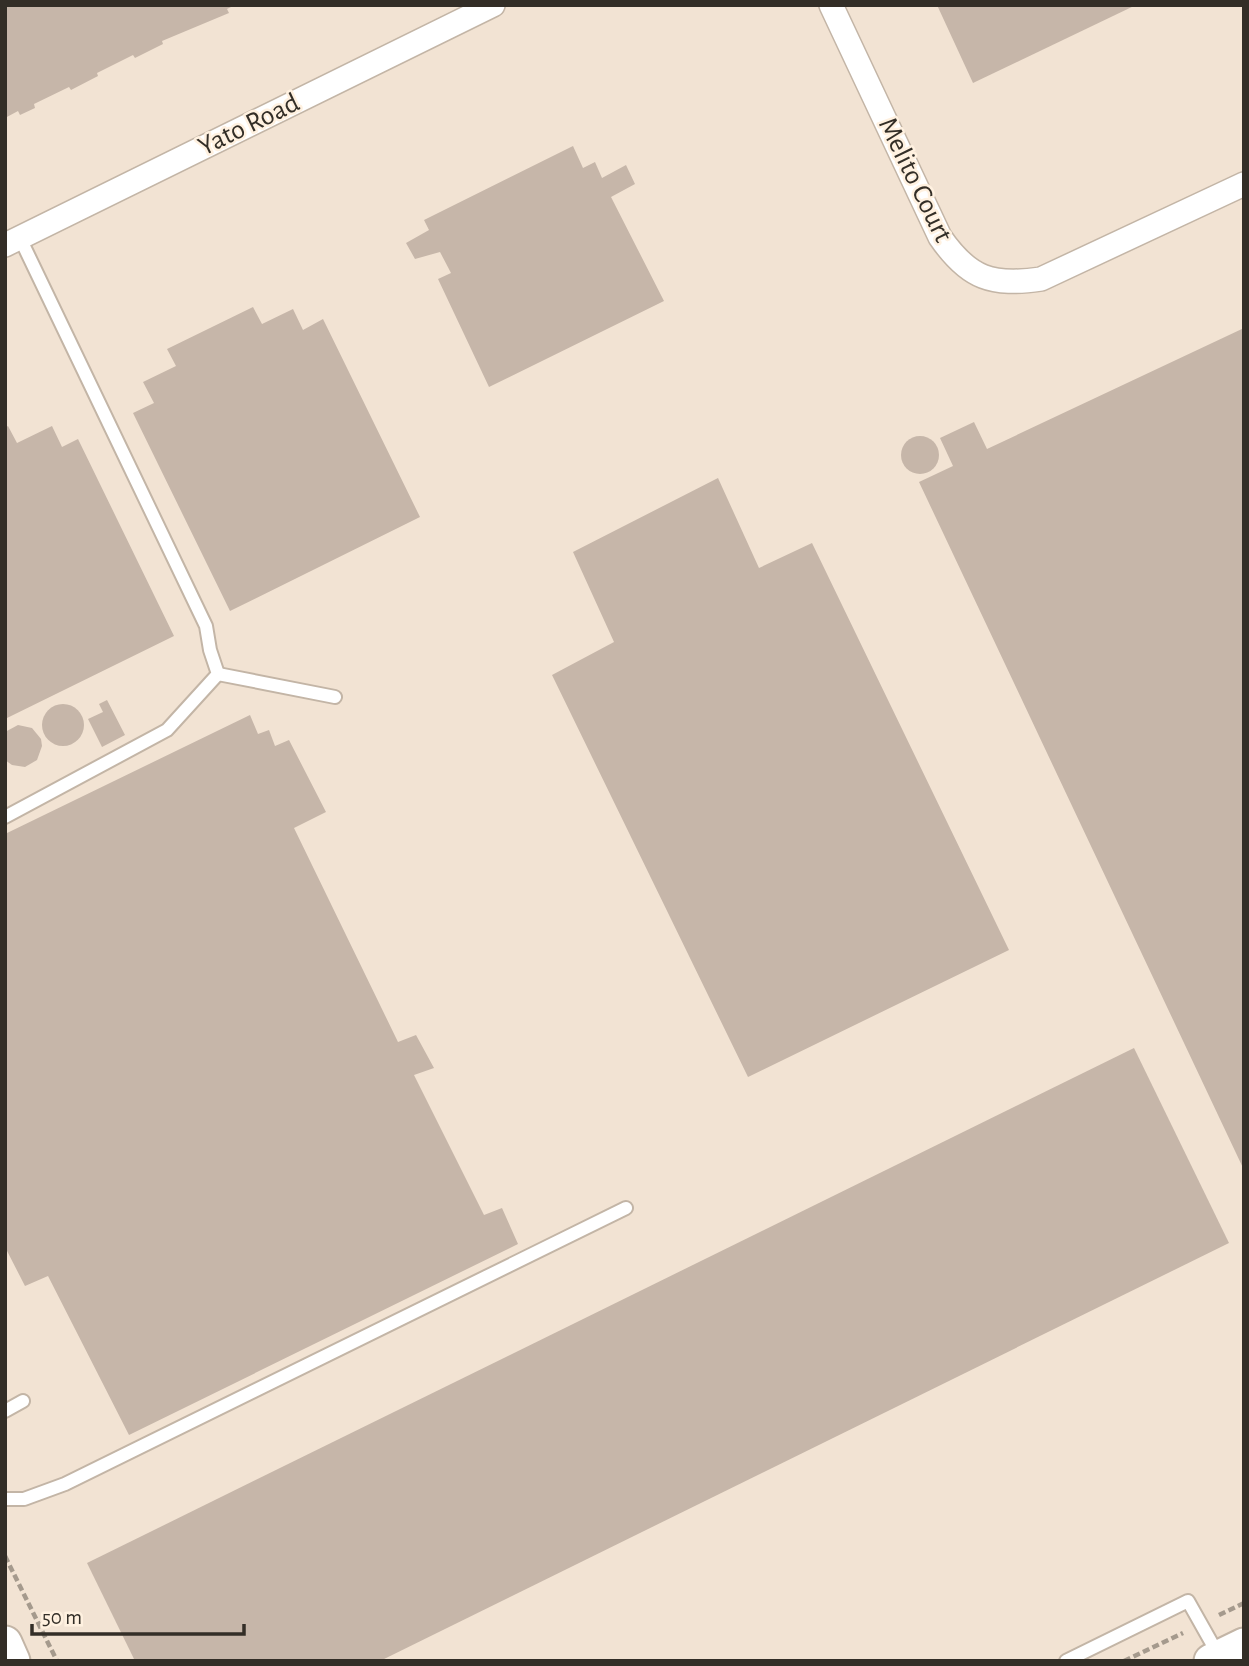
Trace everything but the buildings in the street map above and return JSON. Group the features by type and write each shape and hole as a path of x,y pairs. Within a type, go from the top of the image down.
{"main road":[{"path":"5,1643 13,1661"}],"street":[{"name":"Yato Road","path":"13,242 493,5"},
{"name":"Melito Court","path":"831,5 940,237 954,257 970,270 990,279 1012,283 1041,279 1244,184"}],"lane":[{"path":"13,242 206,626 218,674"},
{"path":"218,674 335,697"},
{"path":"5,817 167,730 218,674"},
{"path":"5,1499 24,1499 65,1484 626,1208"},
{"path":"5,1411 23,1401"},
{"path":"1066,1661 1188,1601 1225,1654"}],"path":[{"path":"5,1556 57,1661"}]}
